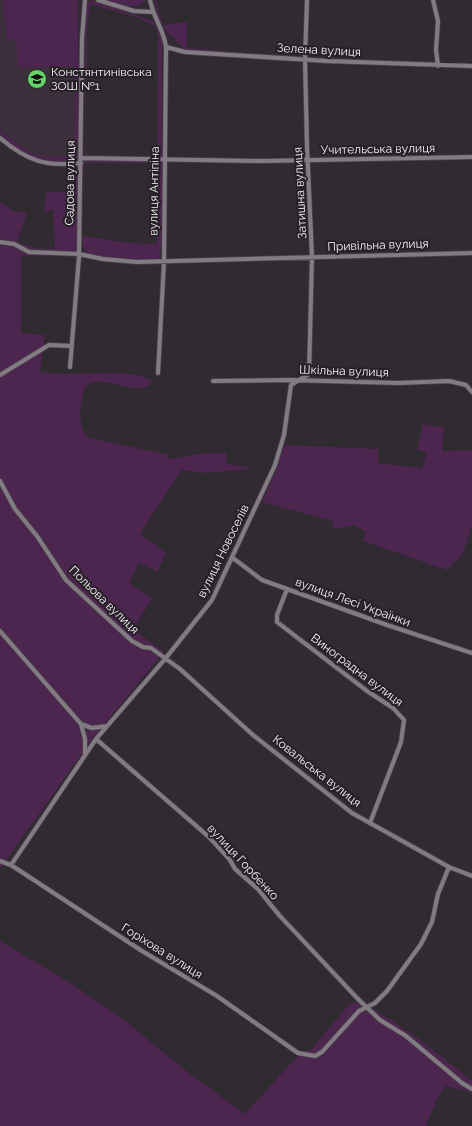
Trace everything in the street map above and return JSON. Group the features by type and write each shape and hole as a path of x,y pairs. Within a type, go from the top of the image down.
{"street":[{"name":"Садова вулиця","path":"70,367 79,254 82,38 85,0"},
{"path":"98,0 134,11 152,12 150,0"},
{"name":"Затишна вулиця","path":"300,380 309,374 312,257 305,60 307,0"},
{"path":"433,0 438,21 436,50 438,66"},
{"name":"вулиця Антіпіна","path":"152,12 162,28 166,47 164,262 158,373"},
{"name":"Зелена вулиця","path":"166,47 185,52 305,60 438,66 472,66"},
{"path":"0,138 18,152 38,162 54,165 81,163"},
{"name":"Учительська вулиця","path":"81,158 308,160 472,157"},
{"name":"Привільна вулиця","path":"0,242 14,244 29,252 79,254 103,259 137,262 472,253"},
{"path":"0,375 49,346 72,346"},
{"name":"Шкільна вулиця","path":"213,380 300,380 398,383 449,381 466,385 472,392"},
{"name":"вулиця Новоселів","path":"11,864 96,739 212,600 233,558 275,465 284,435 290,385 300,380"},
{"name":"Польова вулиця","path":"0,481 15,509 37,536 66,580 132,641 143,647 151,648 165,658"},
{"name":"вулиця Лесі Українки","path":"233,558 262,580 401,630 472,652"},
{"name":"Виноградна вулиця","path":"287,589 277,615 277,622 367,691 393,708 404,720 401,742 370,823"},
{"path":"0,631 81,724 85,739 85,756"},
{"name":"Ковальська вулиця","path":"165,658 180,669 253,735 352,813 449,867 472,876"},
{"path":"81,724 92,728 107,726"},
{"name":"вулиця Горбенко","path":"96,739 209,837 230,860 235,869 258,889 279,915 358,999 380,1020 406,1036 462,1083 472,1089"},
{"name":"Горіхова вулиця","path":"0,861 11,864 142,951 217,996 298,1053 313,1056 319,1055 354,1016 367,1007"},
{"path":"367,1007 375,1003 387,991 420,944 432,922 438,894 449,867"}],"shaded area":[{"name":"Констянтинівська ЗОШ №1","path":"0,0 3,0 7,40 16,40 74,66 75,157 42,156 34,154 22,147 0,130"},
{"path":"3,0 78,0 79,156 74,162 56,163 39,160 22,152 0,136 0,130 22,147 34,154 42,156 75,157 74,66 18,68 16,41 7,40"},
{"path":"90,0 153,21 158,25 162,34 162,157 85,156 85,20 87,7","holes":["91,4 138,18 156,26 158,38 157,156 88,155 86,153 87,39 88,18"]},
{"path":"103,0 147,0 137,6 125,6"},
{"path":"154,0 156,0 159,14 164,25 187,22 187,48 302,57 305,0 304,58 186,50 166,31 158,16"},
{"path":"86,160 162,161 162,228 160,259 145,261 123,260 93,255 88,253 85,249 82,239 82,236 131,243 157,244 157,163 84,163 83,212 82,163"},
{"path":"78,169 80,171 78,246 74,255 21,256 21,333 45,335 40,372 62,374 124,374 145,377 152,381 151,384 135,388 101,382 93,383 85,387 80,414 82,428 85,434 90,438 165,454 168,455 167,458 173,459 204,453 226,453 226,463 254,469 205,473 182,470 140,534 166,553 157,572 139,563 129,583 153,598 133,629 164,652 93,738 0,869 0,202 13,211 27,213 17,242 37,249 55,249 53,210 43,211 47,192 76,192 76,170"},
{"path":"423,424 444,427 442,451 472,450 472,525 463,554 447,570 363,541 366,532 354,525 337,529 332,527 333,521 262,502 277,468 284,445 378,449 378,463 422,468 427,452 417,450"},
{"path":"0,941 72,984 119,1016 185,1070 245,1114 301,1052 311,1050 351,1002 363,1005 378,1012 413,1035 472,1081 472,1093 446,1086 436,1101 426,1126 0,1126"}],"place":[{"name":"Констянтинівська ЗОШ №1","path":"37,79"}]}
